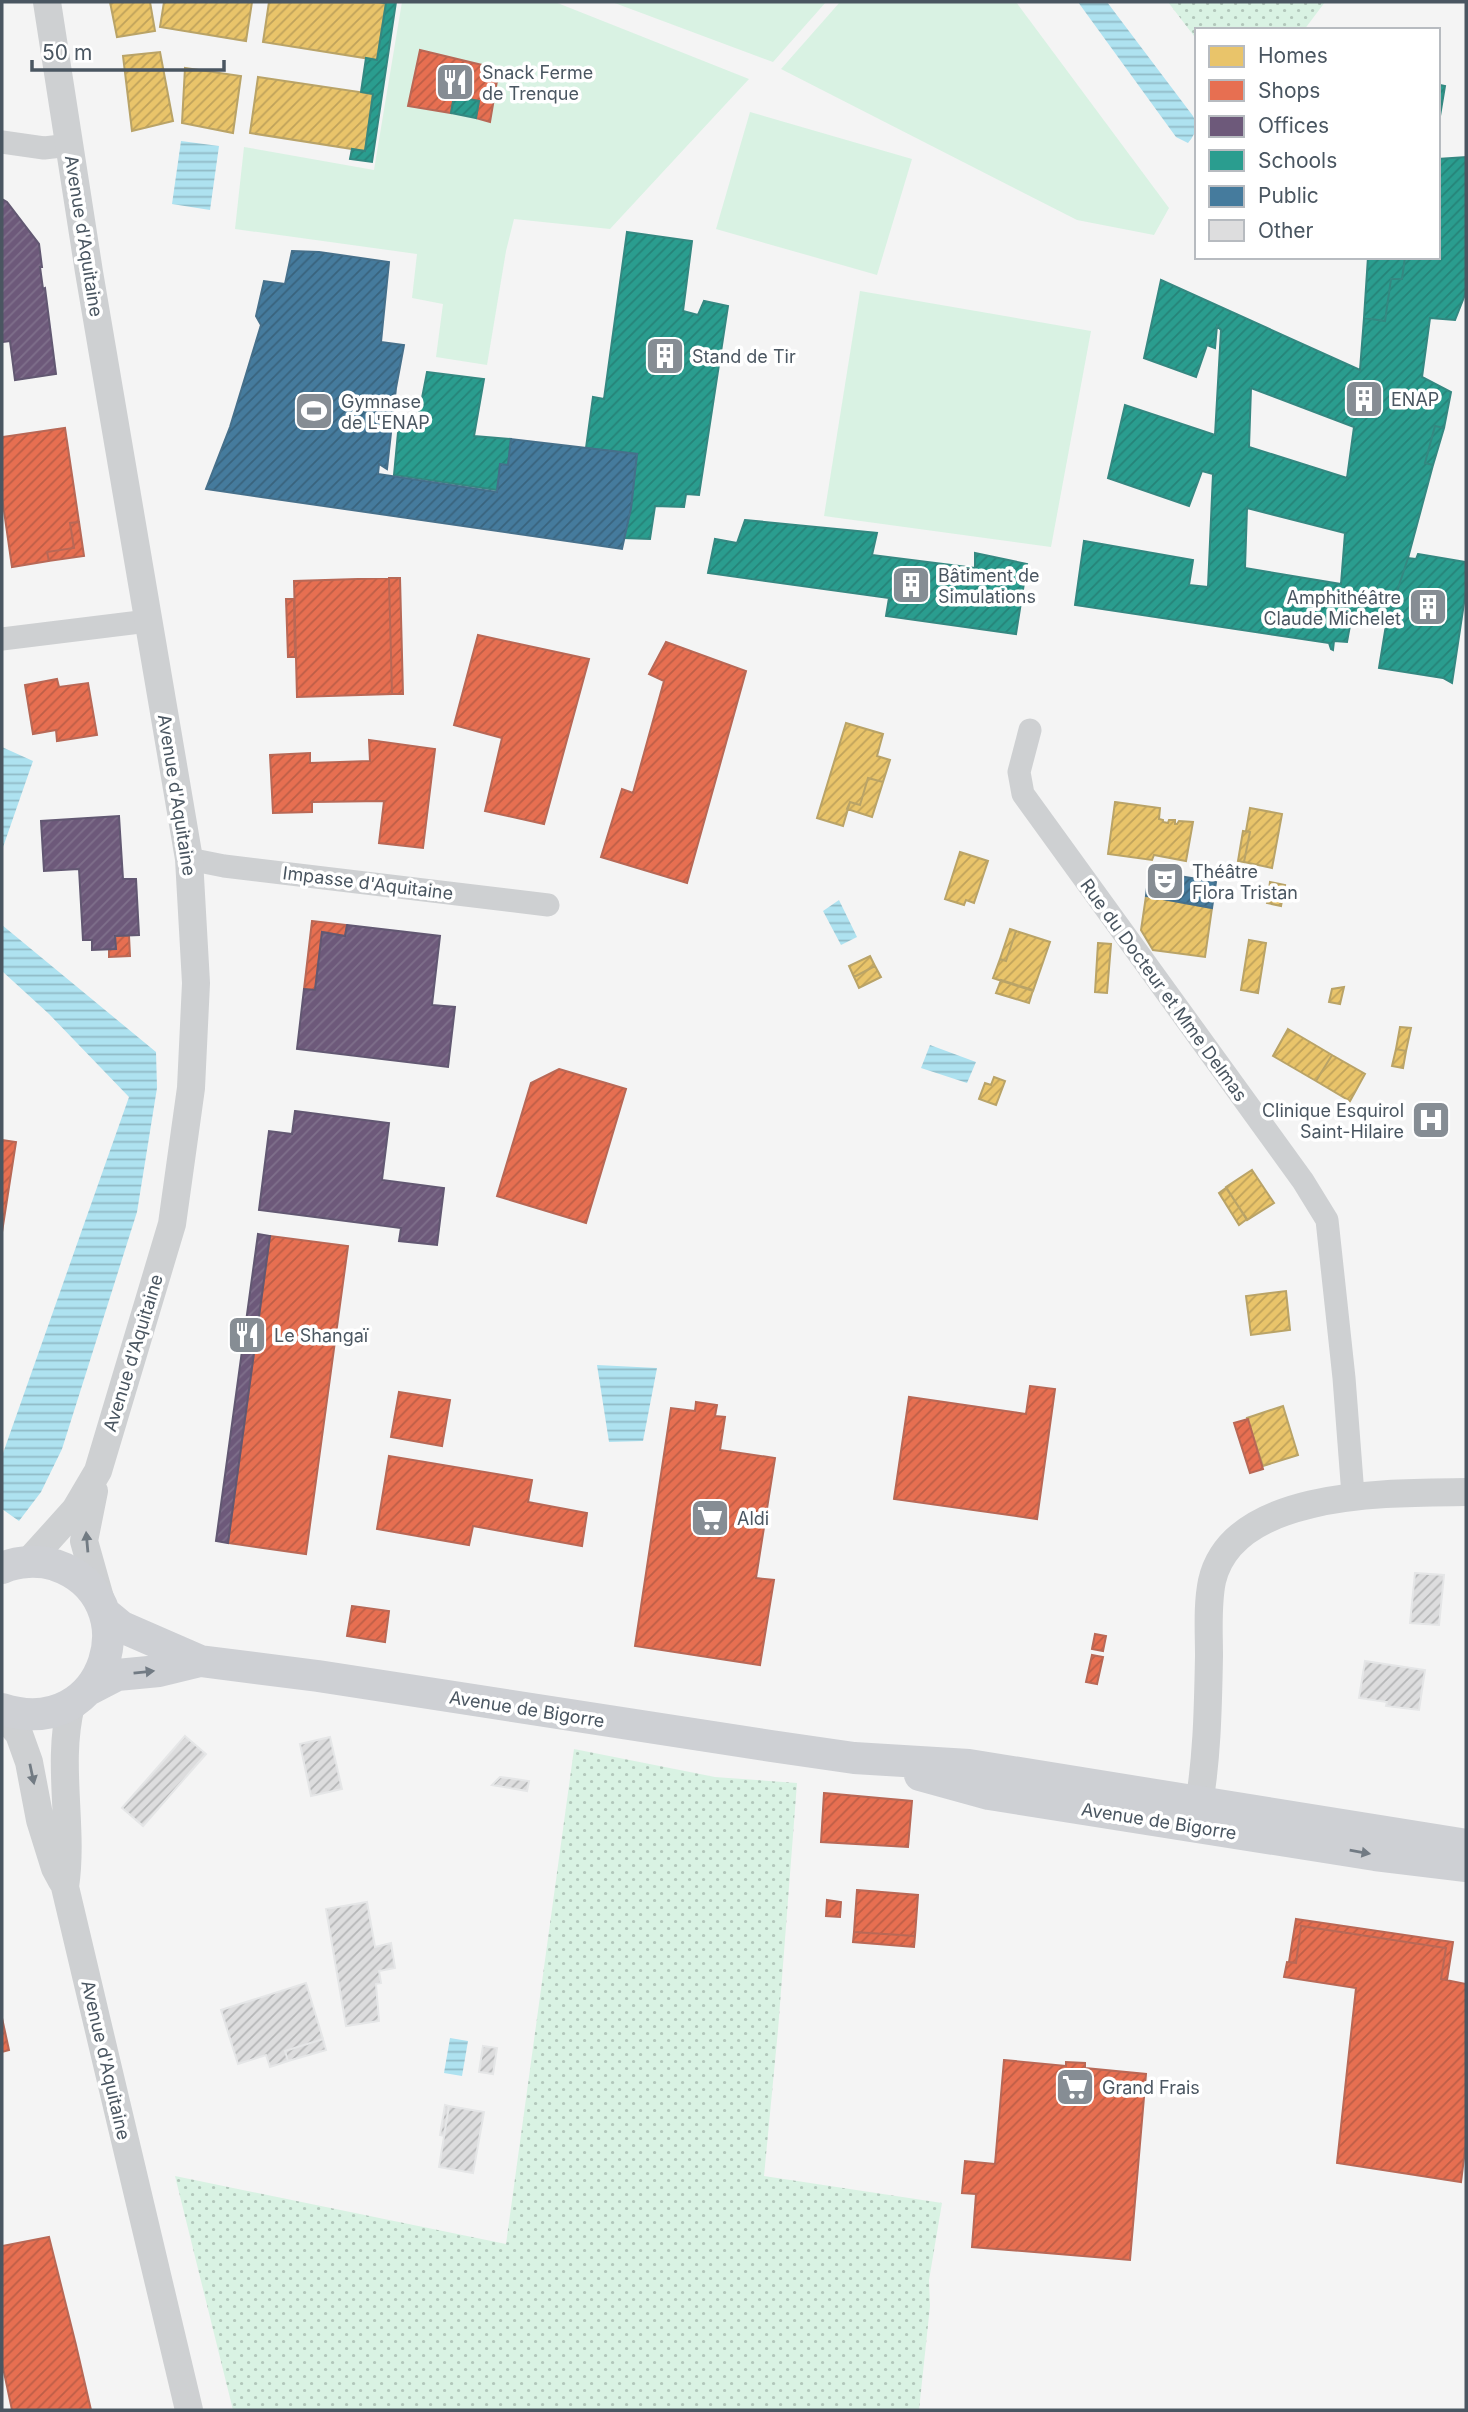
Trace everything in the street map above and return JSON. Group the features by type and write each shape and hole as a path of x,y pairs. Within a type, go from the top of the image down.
{"main road":[{"path":"15,1565 47,1563 65,1569 93,1592 104,1610 108,1644 103,1668 80,1697"},
{"name":"Avenue de Bigorre","path":"104,1610 122,1626 200,1661 855,1758 968,1765 1198,1808 1351,1826 1466,1845"},
{"name":"Avenue de Bigorre","path":"2,1712 21,1715 47,1714 117,1675 159,1671 200,1661"},
{"name":"Avenue de Bigorre","path":"855,1758 989,1794 1375,1855 1466,1866"},
{"path":"1027,1800 1047,1792 1198,1808"}],"street":[{"name":"Avenue d'Aquitaine","path":"15,1565 75,1510 98,1471 172,1224 191,1088 196,983 189,859 89,272 47,2"},
{"path":"2,142 44,148 70,145"},
{"path":"2,639 148,621"},
{"name":"Rue du Docteur et Mme Delmas","path":"1030,730 1019,772 1023,794 1303,1181 1327,1220 1353,1495"},
{"name":"Impasse d'Aquitaine","path":"189,859 224,866 548,905"},
{"path":"98,1471 85,1541 104,1610"},
{"path":"1198,1808 1208,1719 1212,1583 1224,1552 1250,1528 1277,1515 1353,1495 1466,1492"},
{"name":"Avenue d'Aquitaine","path":"80,1697 67,1721 64,1759 68,1866 65,1887 189,2410"},
{"path":"2,1712 23,1743 40,1820 55,1868 65,1887"}],"green space":[{"path":"402,2 555,2 749,79 610,229 514,219 487,365 436,357 443,304 412,298 417,254 235,229 244,147 374,170"},
{"path":"612,2 826,2 773,62"},
{"path":"840,2 1016,2 1169,208 1154,235 1077,220 781,69"},
{"path":"1168,2 1325,2 1306,28 1195,28 1195,37"},
{"path":"750,112 912,159 877,275 716,229"},
{"path":"860,291 1091,331 1051,547 824,516"},
{"path":"574,1749 715,1777 797,1783 764,2176 942,2203 929,2280 930,2306 919,2410 233,2410 175,2176 506,2244"}],"water":[{"path":"1078,2 1107,2 1193,116 1195,130 1188,143 1176,137"},
{"path":"181,141 219,146 210,210 172,204"},
{"path":"2,747 33,761 2,850"},
{"path":"839,900 857,937 841,945 823,911"},
{"path":"2,925 156,1052 157,1088 137,1212 62,1449 41,1492 19,1521 2,1509 2,1456 129,1097 49,1014 2,971"},
{"path":"930,1045 976,1062 967,1083 921,1068"},
{"path":"597,1365 657,1368 643,1441 609,1442"},
{"path":"450,2038 468,2041 462,2076 444,2073"}],"building: Homes":[{"path":"110,2 150,2 155,31 117,37"},
{"path":"164,2 252,2 246,41 160,27"},
{"path":"269,2 386,3 377,60 263,42"},
{"path":"160,52 173,121 132,131 123,56"},
{"path":"185,68 241,76 233,133 182,123"},
{"path":"258,77 373,94 365,151 250,133"},
{"path":"846,723 883,734 877,756 890,760 883,782 868,778 860,805 850,802 843,826 817,818"},
{"path":"868,778 883,782 872,817 847,809 850,802 860,805"},
{"path":"1115,802 1160,808 1159,819 1163,822 1193,822 1186,861 1154,855 1152,860 1108,854"},
{"path":"1250,808 1282,814 1272,868 1244,862 1250,832 1246,831"},
{"path":"1243,831 1250,832 1244,862 1238,861"},
{"path":"960,852 988,861 974,903 966,900 964,905 945,899"},
{"path":"1270,882 1285,885 1281,906 1267,903"},
{"path":"1146,896 1212,908 1205,957 1153,950 1141,930"},
{"path":"1010,929 1016,931 1006,961 1000,959"},
{"path":"1016,931 1050,942 1033,991 993,978 1000,959 1006,961"},
{"path":"1249,940 1266,943 1258,993 1241,990"},
{"path":"1098,943 1111,944 1107,993 1095,992"},
{"path":"870,956 875,966 854,977 849,966"},
{"path":"875,966 881,977 859,988 854,977"},
{"path":"1001,980 1033,990 1029,1003 996,993"},
{"path":"1344,987 1340,1004 1329,1002 1332,989"},
{"path":"1400,1027 1411,1028 1406,1051 1396,1049"},
{"path":"1288,1029 1332,1055 1316,1081 1273,1056"},
{"path":"1396,1049 1406,1051 1403,1068 1392,1066"},
{"path":"1332,1055 1365,1074 1350,1101 1316,1081"},
{"path":"994,1077 1005,1081 996,1105 979,1099 985,1083 991,1085"},
{"path":"1252,1170 1274,1203 1247,1220 1226,1187"},
{"path":"1226,1188 1247,1219 1239,1225 1219,1193"},
{"path":"1286,1291 1290,1330 1251,1335 1246,1296"},
{"path":"1283,1406 1298,1455 1263,1466 1247,1418"}],"building: Shops":[{"name":"Snack Ferme de Trenque","path":"420,50 499,69 490,122 476,118 479,101 454,96 451,113 408,106"},
{"path":"65,428 79,522 70,523 74,548 47,552 49,561 12,567 2,497 2,437"},
{"path":"79,522 84,556 49,561 47,552 74,548 70,523"},
{"path":"389,578 400,578 403,694 392,694"},
{"path":"389,578 392,694 297,697 294,581"},
{"path":"286,599 294,599 295,657 288,657"},
{"path":"478,635 589,659 544,824 485,811 502,738 454,725"},
{"path":"666,642 746,671 687,883 601,857 622,789 633,793 664,681 649,674"},
{"path":"57,679 59,687 88,683 97,735 57,741 56,730 33,734 25,685"},
{"path":"369,740 435,749 423,848 379,843 384,801 312,802 312,812 273,813 270,755 310,753 310,763 370,761"},
{"path":"312,921 347,925 345,936 322,932 315,990 304,989"},
{"path":"115,936 129,936 130,956 109,957 109,949 116,949"},
{"path":"559,1069 626,1089 586,1223 497,1196 531,1083"},
{"path":"2,1140 16,1142 2,1232"},
{"path":"270,1236 348,1246 306,1554 228,1543"},
{"path":"1030,1386 1055,1389 1037,1519 894,1499 909,1397 1026,1414"},
{"path":"399,1392 450,1400 442,1446 391,1437"},
{"name":"Aldi","path":"696,1402 717,1405 715,1416 725,1417 720,1450 775,1458 756,1578 774,1580 760,1665 635,1646 671,1408 695,1411"},
{"path":"1248,1419 1263,1469 1250,1473 1234,1423"},
{"path":"389,1456 532,1480 528,1502 587,1513 582,1546 473,1526 469,1545 377,1529"},
{"path":"352,1606 389,1611 385,1642 347,1636"},
{"path":"1095,1634 1106,1636 1103,1651 1092,1649"},
{"path":"1092,1655 1103,1657 1097,1684 1086,1682"},
{"path":"824,1793 912,1801 908,1847 821,1842"},
{"path":"857,1890 918,1895 915,1936 854,1932"},
{"path":"827,1900 841,1902 840,1917 826,1916"},
{"path":"1296,1919 1453,1942 1447,1980 1441,1979 1446,1948 1301,1926 1296,1963 1289,1962"},
{"path":"1301,1926 1446,1948 1441,1979 1466,1984 1466,2142 1461,2182 1337,2163 1356,1988 1284,1977 1287,1962 1296,1963"},
{"path":"854,1932 915,1936 914,1947 853,1942"},
{"path":"2,2018 9,2050 2,2052"},
{"path":"1004,2060 1066,2066 1066,2062 1085,2063 1085,2068 1146,2074 1130,2260 972,2247 976,2194 962,2193 965,2161 995,2164"},
{"path":"49,2237 91,2410 12,2410 2,2363 2,2246"}],"building: Offices":[{"path":"2,199 39,244 56,374 15,380 10,341 2,342"},
{"path":"119,816 123,879 136,879 139,935 115,936 116,949 92,950 92,940 83,940 79,869 44,871 41,821"},
{"path":"347,925 440,936 432,1005 455,1007 448,1067 297,1049 304,989 315,990 322,932 345,936"},
{"path":"295,1111 389,1123 382,1180 444,1188 437,1245 399,1241 401,1228 259,1210 269,1131 292,1134"},
{"path":"258,1234 270,1236 228,1543 216,1541"}],"building: Schools":[{"path":"379,2 396,2 372,162 350,159 352,149 365,151 373,94 361,92 366,58 377,60 386,3"},
{"path":"1440,85 1445,86 1440,116"},
{"path":"454,96 479,101 476,118 451,113"},
{"name":"ENAP","path":"1466,157 1466,292 1455,320 1430,318 1422,377 1451,392 1444,428 1435,426 1425,463 1433,465 1408,558 1386,625 1351,620 1347,642 1334,641 1333,650 1329,643 1075,605 1084,541 1193,560 1189,585 1208,587 1213,474 1202,471 1189,506 1108,478 1125,405 1215,435 1221,330 1217,326 1215,348 1207,345 1196,377 1144,358 1161,280 1360,370 1364,318 1385,321 1391,279 1402,279 1405,259 1440,259 1440,159","holes":["1251,388 1354,427 1347,478 1249,447","1247,508 1345,533 1341,584 1245,568"]},
{"name":"Stand de Tir","path":"627,232 692,241 683,311 698,315 704,301 728,306 699,495 686,494 684,507 655,506 650,539 624,538 631,508 637,454 586,448 593,397 604,399"},
{"path":"1368,259 1405,259 1402,279 1391,279 1385,321 1364,318"},
{"path":"427,372 484,379 474,436 511,439 508,465 500,464 497,490 394,475 399,422 417,424"},
{"path":"1435,426 1444,428 1433,465 1425,463"},
{"name":"Bâtiment de Simulations","path":"745,520 877,533 872,555 975,568 975,553 1027,564 1016,634 886,616 889,598 708,573 715,539 737,543"},
{"name":"Amphithéâtre Claude Michelet","path":"1418,554 1466,562 1466,590 1452,683 1443,678 1379,668 1386,625 1408,558 1416,559"}],"building: Public":[{"name":"Gymnase de L'ENAP","path":"292,251 389,262 381,342 404,345 387,469 379,464 378,474 497,492 500,464 508,465 511,439 637,454 631,508 622,549 206,489 230,427 261,325 256,316 264,281 285,284"},
{"path":"1149,871 1216,882 1212,908 1146,896"}],"building: Other":[{"path":"1415,1573 1444,1575 1439,1625 1410,1623"},
{"path":"1365,1661 1425,1670 1419,1710 1386,1706 1387,1702 1359,1698"},
{"path":"185,1736 206,1754 143,1826 122,1808"},
{"path":"330,1737 342,1789 311,1796 300,1744"},
{"path":"500,1777 529,1781 527,1791 492,1785"},
{"path":"367,1902 375,1947 391,1943 395,1968 379,1971 381,1983 376,1984 379,2021 346,2026 326,1909"},
{"path":"306,1983 323,2039 285,2051 288,2061 270,2067 266,2055 238,2064 221,2010"},
{"path":"323,2039 326,2050 288,2061 285,2051"},
{"path":"483,2046 497,2048 493,2074 479,2072"},
{"path":"445,2105 449,2106 444,2136 440,2135"},
{"path":"449,2106 484,2112 473,2173 439,2167"}],"place":[{"name":"Snack Ferme de Trenque","path":"455,82"},
{"name":"Stand de Tir","path":"665,356"},
{"name":"ENAP","path":"1364,399"},
{"name":"Gymnase de L'ENAP","path":"314,411"},
{"name":"Bâtiment de Simulations","path":"911,585"},
{"name":"Amphithéâtre Claude Michelet","path":"1428,607"},
{"name":"Théâtre Flora Tristan","path":"1165,881"},
{"name":"Clinique Esquirol Saint-Hilaire","path":"1431,1120"},
{"name":"Le Shangaï","path":"247,1335"},
{"name":"Aldi","path":"710,1518"},
{"name":"Grand Frais","path":"1075,2087"}]}
